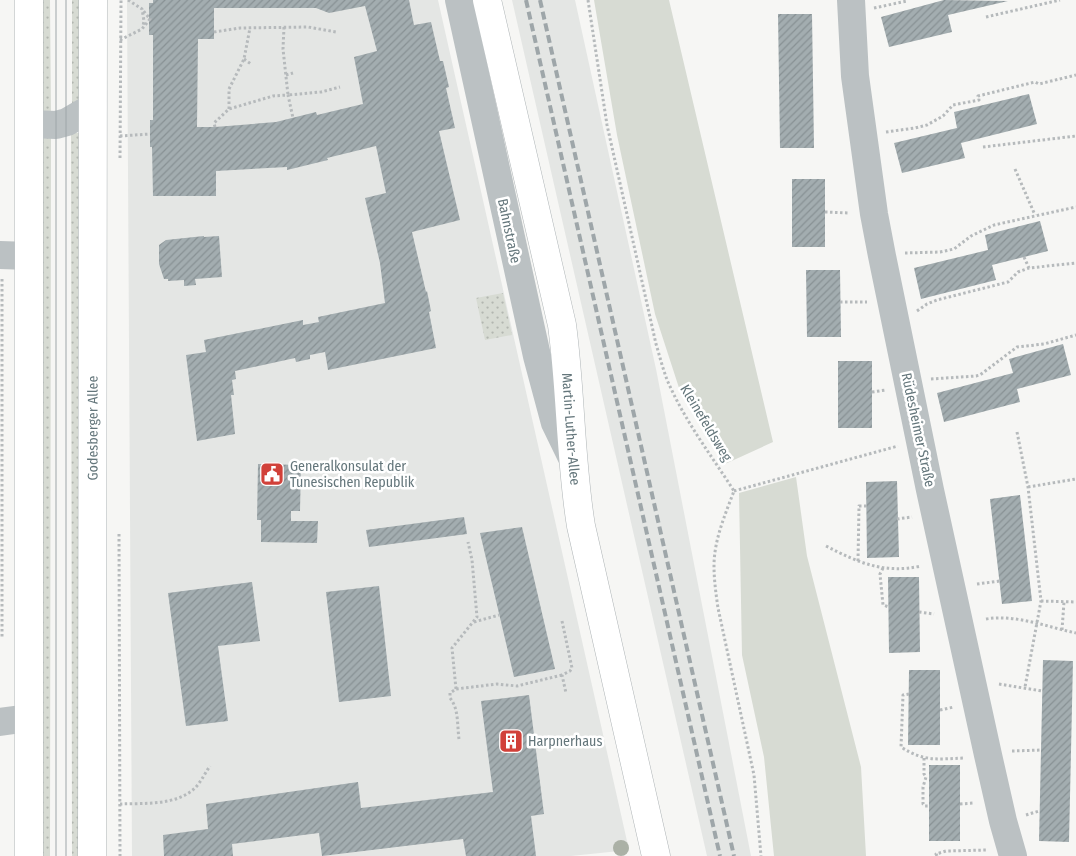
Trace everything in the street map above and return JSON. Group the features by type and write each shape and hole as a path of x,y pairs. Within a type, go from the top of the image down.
{"main road":[{"path":"29,0 29,856"},
{"name":"Godesberger Allee","path":"92,856 93,0"},
{"name":"Martin-Luther-Allee","path":"487,0 562,324 567,368 572,458 581,526 656,856"}],"street":[{"name":"Bahnstraße","path":"459,0 537,356 555,423 572,458"},
{"name":"Rüdesheimer Straße","path":"851,7 863,136 882,256 988,755 1012,851"},
{"path":"30,124 56,125 67,122 93,106"},
{"path":"0,255 30,256"},
{"path":"0,722 29,718"}],"path":[{"path":"120,40 142,30 150,19 142,9 128,0"},
{"name":"Kleinefeldsweg","path":"588,0 607,125 656,344 667,380 677,401 694,431 734,491"},
{"path":"986,17 1060,0"},
{"path":"851,7 907,1"},
{"path":"284,27 283,49 288,95 293,118"},
{"path":"214,32 250,28 308,27 336,32"},
{"path":"229,108 229,89 244,59 250,28"},
{"path":"244,59 251,64"},
{"path":"286,75 293,73"},
{"path":"863,136 922,126 943,116 953,105 979,100 978,96 1035,82 1038,84 1076,75"},
{"path":"215,127 214,123 229,108 273,96 321,92 340,87"},
{"path":"120,136 150,134"},
{"path":"983,147 1076,136"},
{"path":"1015,169 1035,215"},
{"path":"882,256 912,252 940,252 954,249 983,229 1035,215 1076,207"},
{"path":"825,212 849,213"},
{"path":"1024,257 1029,268"},
{"path":"895,317 920,310 927,304 937,300 1008,282 1018,272 1029,268 1076,262"},
{"path":"872,392 897,390 929,379 980,375 1017,347 1044,344 1076,335"},
{"path":"1017,432 1028,487 1041,601 1025,687"},
{"path":"762,856 754,775 714,582 714,564 718,538 734,491 920,440"},
{"path":"1028,487 1076,480"},
{"path":"858,561 859,506 866,506"},
{"path":"456,689 452,648 477,617 472,560 468,542"},
{"path":"826,546 858,561 883,568 905,569 946,561"},
{"path":"883,568 880,574 883,605 889,607"},
{"path":"977,584 1000,581"},
{"path":"1041,601 1076,602"},
{"path":"1062,630 1064,602"},
{"path":"473,622 499,615"},
{"path":"986,619 1004,618 1076,633"},
{"path":"459,739 456,709 450,698 450,693 456,689 497,684 517,686 570,672 572,668 562,621"},
{"path":"562,675 566,693"},
{"path":"998,684 1042,691"},
{"path":"908,694 903,696 901,747 924,758 950,759 988,755"},
{"path":"924,758 924,774 926,777 923,787 923,804 929,806"},
{"path":"120,804 163,802 185,795 196,788 210,766"},
{"path":"937,856 936,854 946,851 1012,851"}],"shaded area":[{"path":"40,0 50,0 51,119 41,119"},
{"path":"72,0 82,0 81,100 72,108"},
{"path":"127,0 438,0 629,850 571,856 132,856"},
{"path":"512,0 575,0 656,369 751,856 707,856"},
{"path":"594,0 669,0 773,442 725,464 681,394 655,314 617,135"},
{"path":"41,132 51,133 50,856 40,856"},
{"path":"71,133 82,133 82,856 72,856"},
{"path":"503,293 512,335 485,340 476,298"},
{"path":"796,477 807,556 861,767 866,856 774,856 764,757 742,655 739,493"}],"building":[{"path":"153,0 409,0 414,25 431,22 440,61 443,61 449,87 446,88 455,128 439,131 460,220 412,232 427,291 436,348 328,370 325,352 310,355 310,359 296,362 295,358 235,371 236,379 232,380 234,395 231,395 235,434 197,441 186,355 206,352 204,340 303,320 303,325 319,322 318,317 385,303 380,263 365,198 386,193 376,146 287,170 287,167 216,171 216,196 153,196 150,120 153,120 153,35 149,35 149,3 153,3","holes":["365,6 377,51 354,57 363,104 317,115 316,112 276,122 197,127 198,39 214,39 214,8 316,8 329,13"]},
{"path":"944,0 1008,1 948,15 952,32 889,47 881,17"},
{"path":"778,14 812,14 814,148 780,148"},
{"path":"1029,94 1037,124 961,143 965,158 902,173 894,143 957,128 954,112"},
{"path":"792,179 825,179 825,247 792,247"},
{"path":"1040,221 1048,251 992,265 996,280 921,299 914,268 988,250 985,235"},
{"path":"219,236 222,277 195,279 196,285 184,286 184,280 168,281 168,279 164,279 159,264 159,245 166,240"},
{"path":"806,270 840,270 841,337 807,337"},
{"path":"1063,344 1071,375 1017,389 1020,402 944,422 937,393 1013,373 1009,359"},
{"path":"838,361 872,361 872,428 838,428"},
{"path":"258,464 301,465 300,511 291,511 291,521 318,521 317,543 261,542 261,520 257,520"},
{"path":"897,481 899,557 867,558 866,482"},
{"path":"1020,495 1032,601 1002,604 990,499"},
{"path":"464,517 467,534 369,547 366,530"},
{"path":"522,527 555,669 514,677 480,533"},
{"path":"888,577 919,577 920,652 889,653"},
{"path":"252,582 260,641 218,646 228,721 186,726 168,593"},
{"path":"379,586 391,696 339,702 326,592"},
{"path":"1043,660 1073,661 1069,842 1039,841"},
{"path":"909,670 940,670 940,745 908,745"},
{"name":"Harpnerhaus","path":"529,695 544,814 531,816 536,856 466,856 463,839 322,856 319,833 232,844 233,856 164,856 163,835 208,829 206,804 358,782 361,808 493,792 481,701"},
{"path":"929,765 960,765 960,841 929,841"}],"tram line":[{"path":"56,0 56,856"},
{"path":"66,0 66,856"}],"railway":[{"path":"526,0 720,856"},
{"path":"540,0 734,856"}],"place":[{"name":"Generalkonsulat der Tunesischen Republik","path":"272,474"},
{"name":"Harpnerhaus","path":"511,741"}]}
